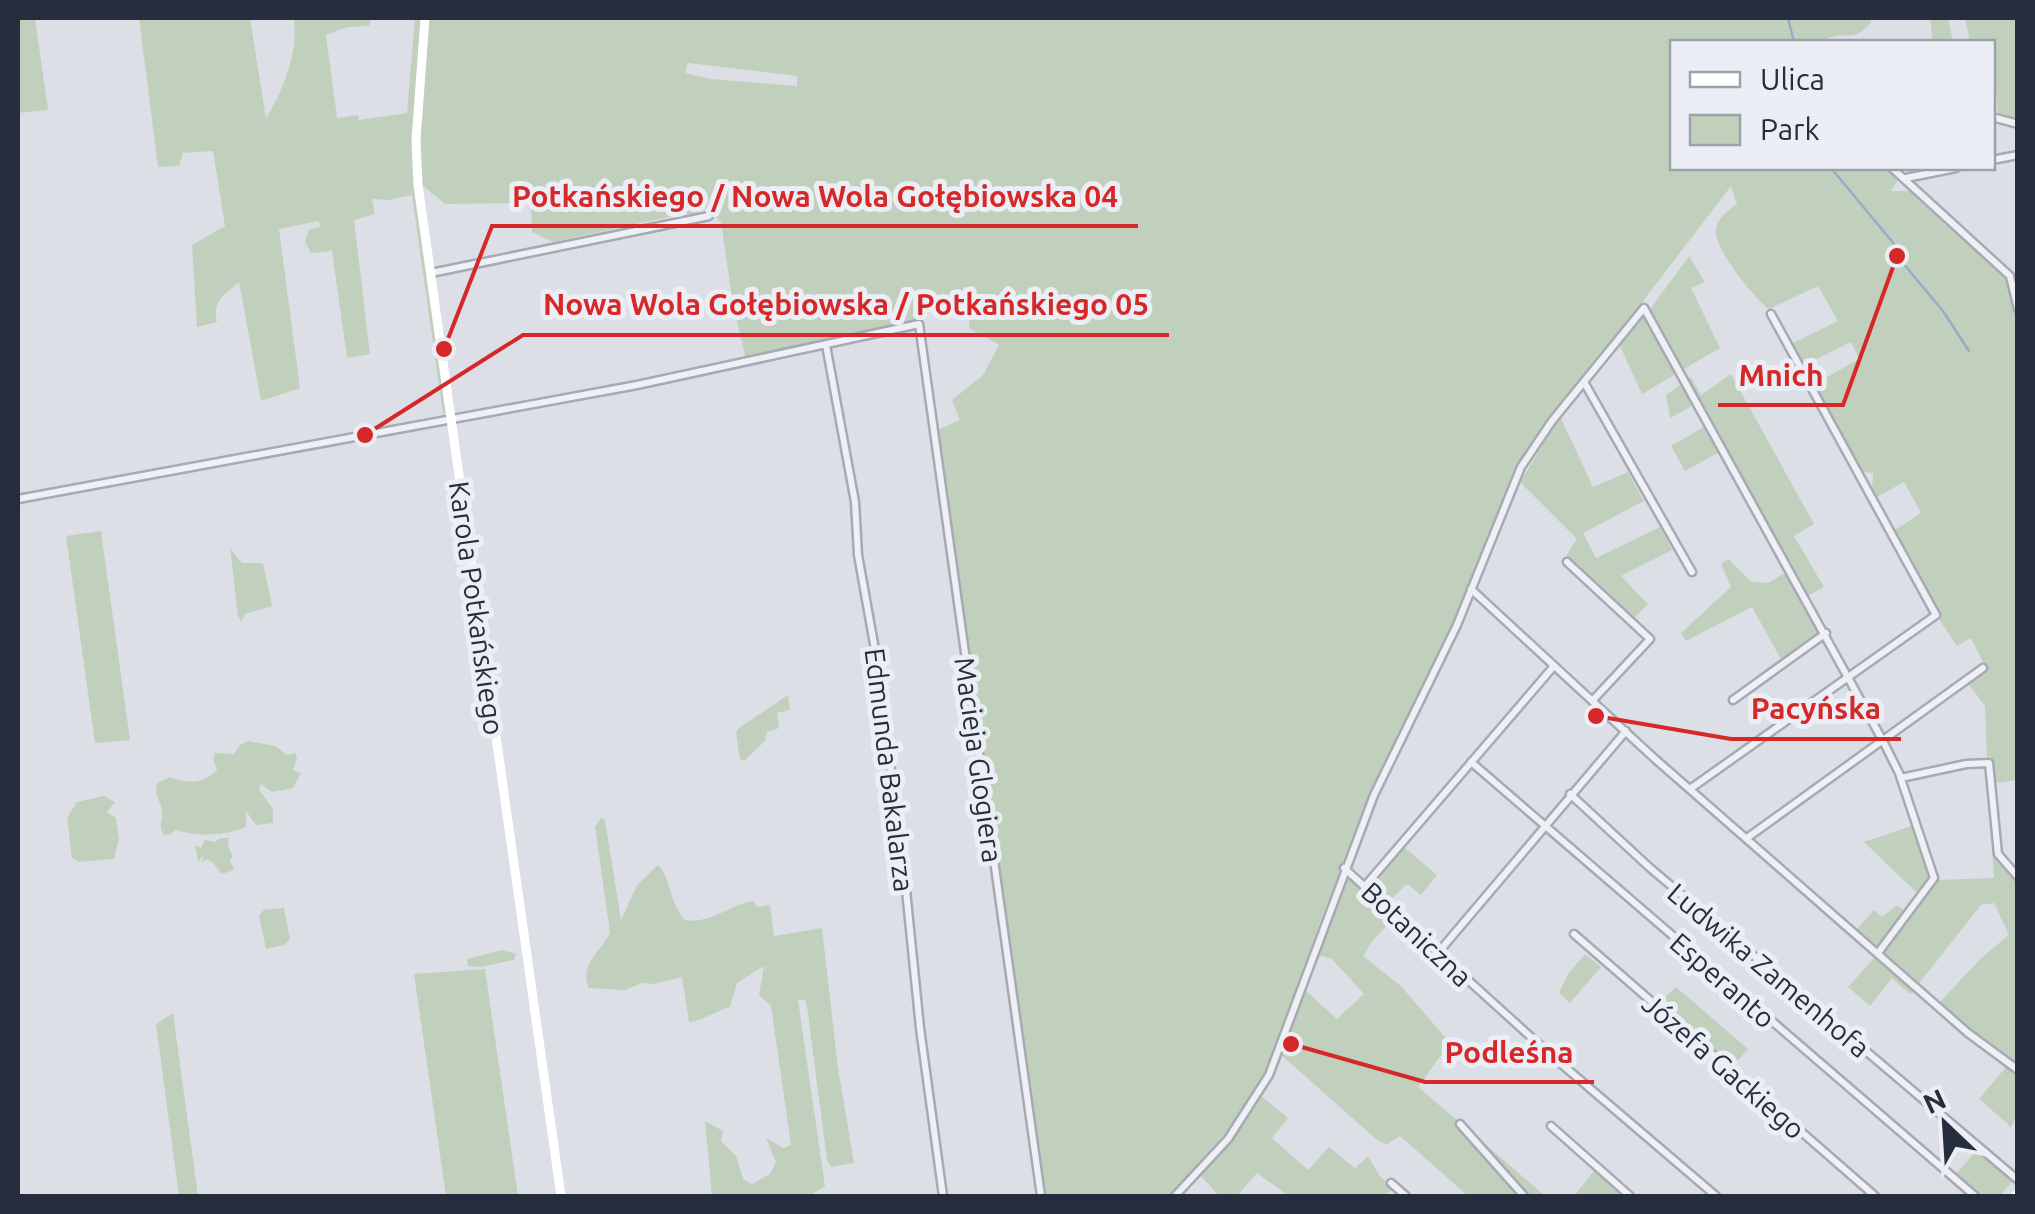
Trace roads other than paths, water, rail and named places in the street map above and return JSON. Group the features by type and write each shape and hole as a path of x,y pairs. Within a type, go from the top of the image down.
{"street":[{"name":"Karola Potkańskiego","path":"425,18 416,140 418,185 561,1196"},
{"path":"1894,170 1994,257 2010,276 2018,309"},
{"path":"1904,178 1946,170"},
{"path":"430,273 709,216"},
{"path":"1175,1196 1228,1139 1259,1095 1374,795 1471,589 1521,467 1552,421 1644,308 1826,633 1901,778 1934,878 1878,953"},
{"path":"1690,789 1936,614 1771,314"},
{"name":"Macieja Glogiera","path":"826,345 918,324 1041,1196"},
{"path":"18,499 637,385 826,345"},
{"name":"Edmunda Bakalarza","path":"826,345 855,502 858,555 904,870 943,1196"},
{"path":"1584,382 1692,572"},
{"path":"1567,562 1650,640 1593,700"},
{"path":"1471,589 1690,789 1968,1033 2018,1070"},
{"path":"1733,700 1826,633"},
{"path":"1366,886 1554,666"},
{"path":"1748,838 1983,668"},
{"path":"1437,954 1626,731"},
{"name":"Esperanto","path":"1472,762 1975,1196"},
{"path":"1901,778 1989,762 1998,854 2018,877"},
{"name":"Ludwika Zamenhofa","path":"1570,794 1649,868 2018,1180"},
{"name":"Botaniczna","path":"1344,868 1437,954 1716,1196"},
{"name":"Józefa Gackiego","path":"1574,934 1874,1196"},
{"path":"1460,1124 1524,1196"},
{"path":"1552,1126 1630,1196"},
{"path":"1391,1182 1406,1196"}],"waterway":[{"path":"1788,18 1794,40"},
{"path":"1833,170 1899,250 1897,256 1943,311 1969,351"}],"place":[{"name":"Mnich","path":"1897,256"},
{"name":"Potkańskiego / Nowa Wola Gołębiowska 04","path":"444,349"},
{"name":"Nowa Wola Gołębiowska / Potkańskiego 05","path":"365,435"},
{"name":"Pacyńska","path":"1596,716"},
{"name":"Podleśna","path":"1291,1044"}]}
